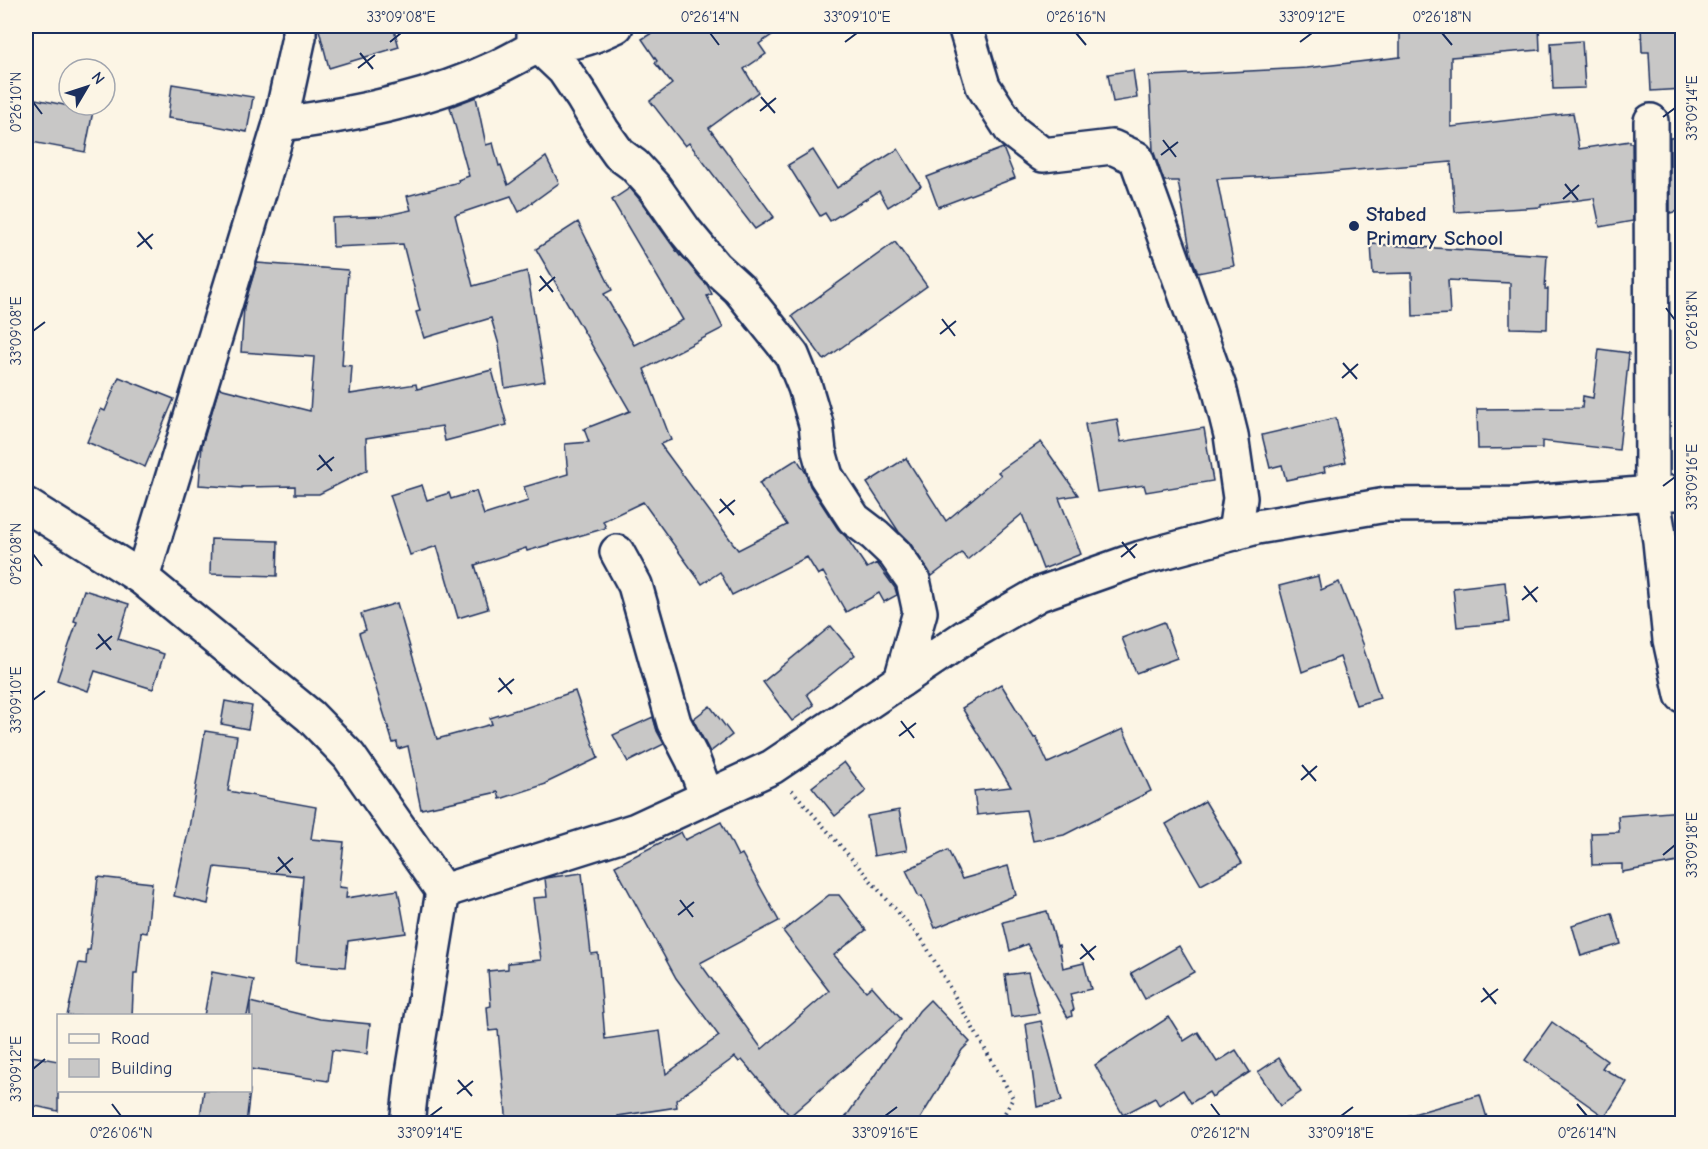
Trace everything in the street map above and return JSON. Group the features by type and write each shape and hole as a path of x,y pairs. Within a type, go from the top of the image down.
{"street":[{"path":"142,578 280,124 299,37 299,26"},
{"path":"534,37 542,42 549,40 579,41 616,26"},
{"path":"965,26 983,86 1012,131 1043,155 1112,147 1136,158 1219,387 1231,435 1240,498 1235,533"},
{"path":"280,124 329,118 441,90 492,70 534,37"},
{"path":"534,37 544,52 564,70 619,154 634,165 655,188 685,231 715,267 739,289 792,355 816,424 819,451 826,476 854,519 895,554 913,580 920,612 901,680"},
{"path":"1651,121 1667,493 1660,541 1670,640 1683,695"},
{"path":"443,891 636,830 772,767 968,635 1039,594 1141,558 1257,527 1386,505 1518,504 1667,493"},
{"path":"26,505 142,578 310,716 349,756 443,891 412,1079 407,1124"},
{"path":"617,552 635,585 674,723 693,760 707,797"}],"path":[{"path":"772,767 923,941 1013,1098 999,1124"}],"building":[{"path":"318,26 393,26 399,47 329,68"},
{"path":"663,26 785,26 759,44 766,54 744,69 758,92 709,128 774,217 755,229 689,143 685,146 650,101 672,84 655,63 657,61 642,39"},
{"path":"1400,26 1539,26 1540,50 1451,57 1451,127 1573,113 1579,149 1630,141 1632,143 1633,221 1600,227 1594,198 1541,205 1541,207 1455,212 1451,162 1217,179 1234,266 1198,273 1191,255 1178,181 1164,181 1153,150 1149,76 1307,68 1400,57"},
{"path":"1641,26 1679,26 1679,57 1683,57 1683,89 1651,91 1649,52 1642,52"},
{"path":"1582,41 1585,88 1553,89 1551,43"},
{"path":"1133,70 1137,98 1113,102 1108,74"},
{"path":"172,84 253,97 247,132 168,118"},
{"path":"26,97 57,103 57,117 92,117 85,152 26,141"},
{"path":"476,97 486,145 493,143 499,166 501,165 508,185 546,157 559,183 519,212 511,196 455,215 473,286 527,271 545,381 505,388 499,345 491,318 424,338 416,312 420,311 403,244 333,247 332,218 383,216 411,210 407,196 459,182 458,180 469,176 450,107"},
{"path":"1683,137 1683,210 1670,213 1670,138"},
{"path":"1003,148 1015,178 938,207 927,177"},
{"path":"898,149 921,186 888,207 879,191 830,221 825,213 820,216 788,165 813,150 837,188"},
{"path":"630,188 680,256 707,285 712,294 707,296 723,328 644,369 671,440 660,444 738,550 787,525 759,483 797,459 806,473 810,486 838,529 867,568 877,563 895,588 897,595 884,602 879,593 846,612 823,572 818,575 807,557 732,595 720,572 702,584 643,502 603,521 606,528 527,551 526,548 475,565 488,609 458,618 437,546 410,555 390,495 422,485 427,500 449,493 451,499 476,491 484,515 528,501 524,487 568,474 565,444 589,442 584,429 630,411 536,249 578,222 612,290 604,294 634,345 683,320 612,200"},
{"path":"895,242 927,286 824,360 792,316"},
{"path":"1371,244 1547,255 1545,289 1548,289 1547,329 1510,328 1510,283 1448,280 1450,314 1413,316 1412,273 1373,274"},
{"path":"257,263 348,270 342,365 352,366 350,394 416,384 417,389 492,370 507,425 445,441 442,426 366,438 367,470 319,494 295,494 295,486 242,488 199,485 202,445 219,388 310,411 314,357 241,352 244,307"},
{"path":"1599,349 1629,353 1619,450 1542,441 1542,448 1478,449 1477,409 1582,408 1583,396 1593,398"},
{"path":"119,377 174,399 145,467 87,442 101,409 105,411"},
{"path":"1336,418 1346,462 1324,467 1325,472 1286,480 1282,465 1270,468 1262,435"},
{"path":"1117,419 1121,442 1204,428 1213,481 1146,492 1144,485 1097,492 1085,424"},
{"path":"1041,442 1078,495 1059,498 1081,554 1043,569 1022,514 967,560 962,553 932,576 910,543 899,532 867,483 906,458 946,521 1001,475 998,472"},
{"path":"211,539 278,541 277,576 210,574"},
{"path":"1318,576 1321,590 1339,582 1364,646 1380,698 1356,705 1340,657 1302,672 1279,586"},
{"path":"1505,582 1509,622 1457,627 1453,588"},
{"path":"84,590 129,604 118,639 164,654 153,689 95,671 88,691 57,680 77,622 74,621"},
{"path":"397,603 437,739 492,724 490,718 575,691 598,758 546,784 500,799 498,792 421,809 408,746 398,749 397,742 393,743 359,633 366,630 361,614"},
{"path":"1164,622 1177,658 1136,673 1122,638"},
{"path":"831,626 855,655 807,694 814,705 792,721 763,682"},
{"path":"1001,684 1034,738 1036,737 1048,763 1123,729 1151,791 1064,835 1033,841 1026,810 977,815 974,791 1011,787 962,708"},
{"path":"225,701 252,706 248,729 221,724"},
{"path":"710,706 732,735 710,752 693,719"},
{"path":"653,717 664,744 628,762 613,735"},
{"path":"205,731 237,736 228,791 316,807 311,839 344,842 339,887 347,888 346,898 398,890 406,933 348,941 345,967 296,963 303,876 215,867 208,904 174,896 189,828"},
{"path":"844,762 866,791 835,816 812,787"},
{"path":"1205,801 1242,863 1201,885 1166,824"},
{"path":"899,810 907,850 874,856 867,816"},
{"path":"1683,811 1683,861 1622,872 1622,864 1592,865 1591,833 1619,832 1618,816"},
{"path":"721,822 738,856 742,854 779,921 700,963 762,1049 829,991 783,931 829,895 839,895 866,930 834,955 866,991 872,986 901,1019 790,1116 742,1060 739,1062 735,1057 676,1100 677,1107 618,1116 618,1124 507,1124 498,1030 489,1031 487,1007 491,1006 488,971 508,969 508,963 541,960 533,898 547,897 545,878 582,873 591,954 598,953 605,1039 660,1031 666,1074 719,1036 676,978 615,866 681,832 685,840"},
{"path":"948,850 962,879 1008,866 1016,895 935,928 922,896 919,897 906,870"},
{"path":"98,877 152,883 147,933 141,932 137,973 134,973 132,1014 67,1014 79,963 86,964 87,950 90,950"},
{"path":"1047,911 1057,946 1059,945 1063,968 1084,963 1091,989 1070,994 1074,1010 1071,1011 1072,1016 1068,1018 1027,944 1010,951 1003,922"},
{"path":"1612,913 1621,944 1581,956 1572,925"},
{"path":"1179,946 1194,972 1145,999 1131,973"},
{"path":"212,972 254,980 247,1014 204,1014"},
{"path":"1028,972 1039,1013 1011,1017 1005,975"},
{"path":"930,1000 970,1042 962,1050 917,1124 841,1124 919,1011"},
{"path":"250,1002 320,1019 370,1024 367,1054 332,1050 328,1081 252,1069 252,1014 250,1014"},
{"path":"1169,1017 1184,1041 1198,1032 1217,1062 1236,1050 1250,1072 1212,1097 1209,1092 1191,1103 1183,1090 1159,1105 1155,1098 1123,1115 1095,1065"},
{"path":"1041,1021 1062,1101 1037,1107 1026,1024"},
{"path":"1552,1022 1607,1061 1602,1068 1627,1082 1605,1117 1525,1060"},
{"path":"26,1055 57,1061 58,1111 26,1104"},
{"path":"1279,1058 1301,1092 1280,1106 1258,1072"},
{"path":"204,1092 250,1092 246,1124 199,1124"},
{"path":"1480,1095 1487,1118 1470,1124 1407,1124 1406,1116"}],"place":[{"name":"Stabed Primary School","path":"1354,226"}]}
